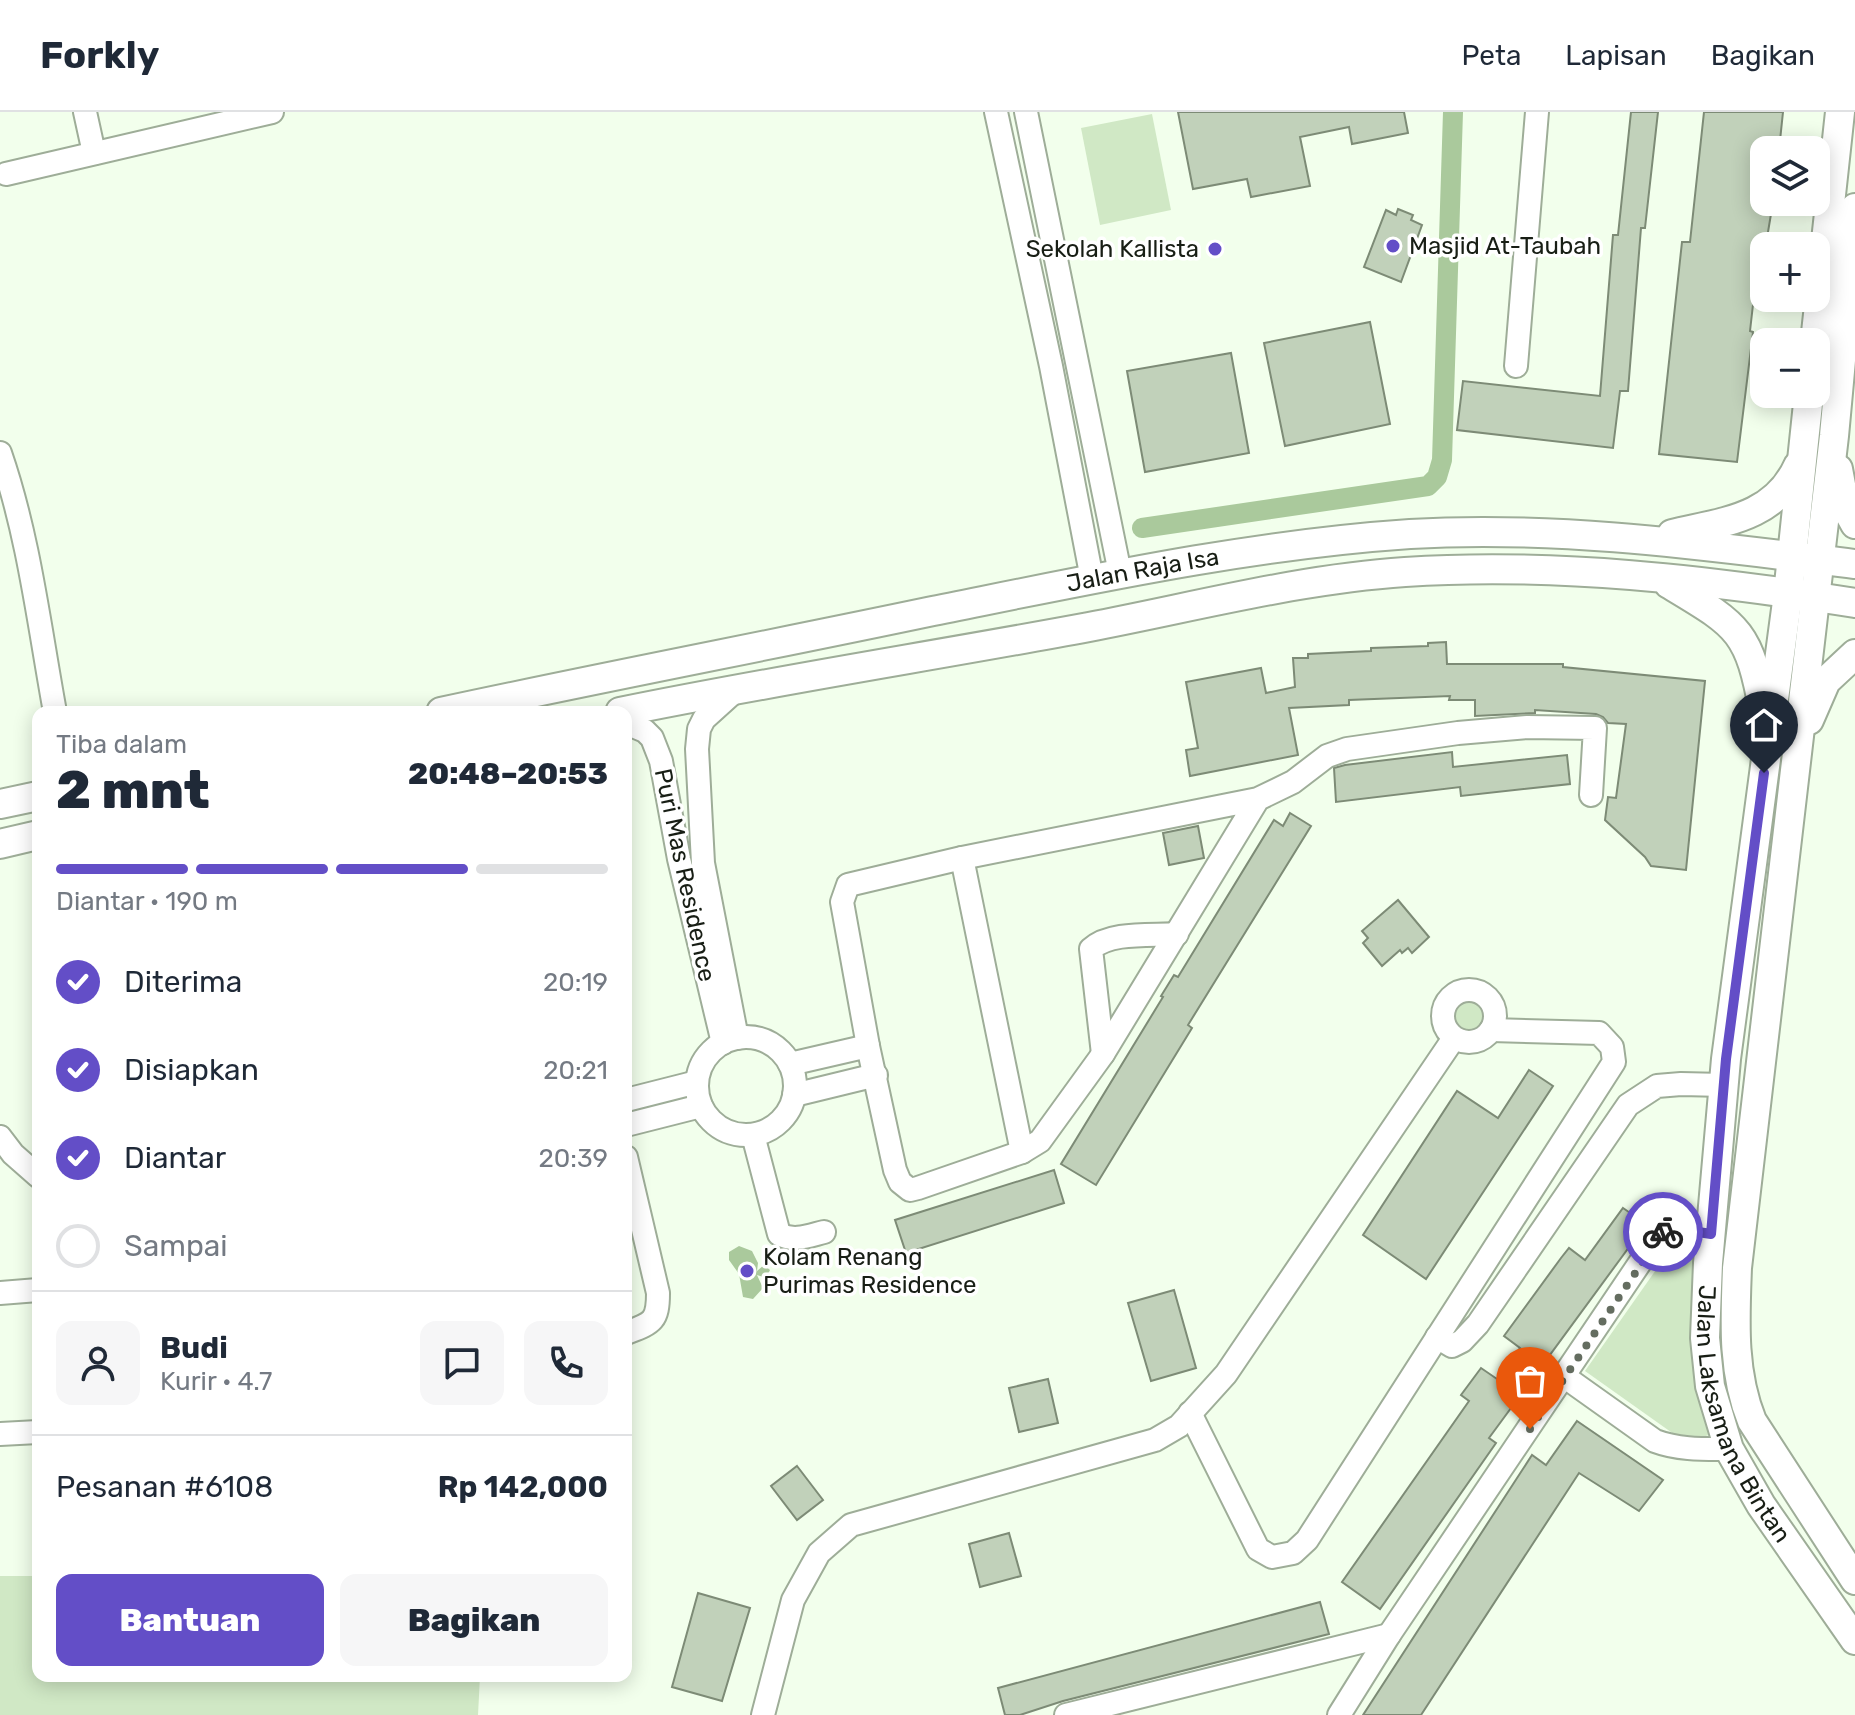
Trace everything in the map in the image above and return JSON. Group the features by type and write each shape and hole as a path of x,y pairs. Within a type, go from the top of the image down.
{"main road":[{"path":"1817,328 1840,112"},
{"path":"1802,595 1819,560 1855,208"},
{"path":"1802,595 1790,557 1808,408"},
{"path":"1834,436 1839,482 1845,506 1855,524"},
{"path":"1652,540 1735,520 1772,502 1785,489 1803,455"},
{"name":"Jalan Raja Isa","path":"473,706 1106,576 1241,552 1413,534 1490,532 1652,540 1855,564"},
{"name":"Jalan Raja Isa","path":"632,709 739,687 1089,627 1355,577 1406,572 1506,569 1659,577 1855,603"},
{"path":"1659,577 1713,610 1742,636 1756,668 1768,741"},
{"name":"Jalan Laksamana Bintan","path":"1802,595 1768,741 1731,1023 1711,1234 1705,1338 1707,1369 1716,1413 1729,1449 1761,1505 1855,1640"},
{"name":"Jalan Laksamana Bintan","path":"1802,595 1797,751 1763,1029 1737,1268 1734,1326 1745,1404 1765,1444 1855,1580"},
{"path":"1797,751 1826,681 1855,654"},
{"path":"0,804 32,797"},
{"path":"0,844 32,836"},
{"path":"1731,1023 1763,1029"}],"street":[{"path":"85,112 94,153"},
{"path":"6,174 233,116 272,112"},
{"path":"996,112 1051,366 1106,576"},
{"path":"1026,112 1078,361 1106,576"},
{"path":"1516,366 1537,112"},
{"path":"1051,366 1078,361"},
{"path":"0,453 17,502 26,542 54,706"},
{"name":"Puri Mas Residence","path":"730,1041 703,863 697,749 699,729 704,719 739,687"},
{"name":"Puri Mas Residence","path":"632,726 652,738 661,761 679,859 730,1041"},
{"path":"1258,799 1103,1054 1040,1141 1022,1152 910,1190 900,1182 868,1046 842,902 848,885 962,858 1258,799 1293,782 1335,752 1458,733 1527,727 1595,728 1591,795"},
{"path":"962,858 1022,1152"},
{"path":"1103,1054 1091,949 1098,943 1118,938 1177,934"},
{"path":"1465,989 1482,993 1489,999 1495,1014 1491,1030 1470,1042 1454,1038 1443,1024 1444,1006 1449,998 1465,989"},
{"path":"1190,1413 1258,1549 1272,1557 1293,1553 1307,1540 1614,1062 1612,1047 1599,1033 1491,1030"},
{"path":"749,1037 773,1045 790,1064 793,1074 794,1095 786,1114 772,1128 753,1135 737,1135 722,1129 709,1119 701,1106 697,1082 705,1059 730,1041 749,1037"},
{"path":"763,1715 793,1600 819,1553 851,1525 1155,1440 1179,1426 1226,1374 1454,1038"},
{"path":"790,1064 868,1046"},
{"path":"794,1095 876,1075"},
{"path":"632,1098 697,1082"},
{"path":"1437,1337 1452,1346 1462,1341 1478,1324 1628,1105 1657,1086 1724,1085"},
{"path":"632,1123 701,1106"},
{"path":"753,1135 779,1234 789,1239 799,1239 824,1232"},
{"path":"4,1148 32,1171"},
{"path":"632,1182 658,1293 658,1314 651,1322 632,1330"},
{"path":"1339,1715 1389,1635 1660,1233 1679,1229 1711,1234"},
{"path":"0,1293 32,1290"},
{"path":"1565,1377 1655,1441 1689,1449 1729,1449"},
{"path":"0,1434 32,1432"},
{"path":"1066,1715 1389,1635"}],"shaded area":[{"path":"1152,114 1171,210 1100,225 1081,128"},
{"path":"1469,997 1481,1002 1486,1014 1481,1026 1469,1031 1457,1026 1452,1014 1457,1002"},
{"path":"1679,1237 1695,1241 1698,1341 1716,1433 1685,1442 1585,1371"},
{"name":"Kolam Renang Purimas Residence","path":"739,1246 752,1251 758,1263 757,1271 764,1265 770,1270 766,1278 757,1275 763,1288 753,1299 743,1297 739,1274 729,1260 729,1252"},
{"path":"0,1576 32,1576 32,1682 480,1682 478,1715 0,1715"}],"building":[{"path":"1178,112 1404,112 1408,133 1352,144 1349,127 1300,137 1310,186 1251,197 1247,179 1193,189"},
{"path":"1631,112 1658,112 1645,228 1641,228 1628,391 1620,391 1613,448 1457,430 1463,381 1600,396 1613,235 1618,235"},
{"path":"1704,112 1783,112 1780,136 1750,136 1750,216 1771,216 1768,232 1750,232 1750,356 1737,462 1659,454 1682,242 1690,242"},
{"name":"Masjid At-Taubah","path":"1398,209 1413,215 1411,220 1422,225 1401,282 1364,267 1386,210 1396,215"},
{"path":"1370,322 1390,424 1285,446 1264,343"},
{"path":"1231,353 1249,453 1145,472 1127,371"},
{"path":"1446,642 1447,664 1563,664 1563,667 1705,681 1686,870 1651,866 1605,820 1608,797 1616,798 1626,724 1608,723 1596,714 1535,710 1535,713 1475,716 1475,700 1449,700 1450,696 1349,700 1349,705 1289,708 1298,755 1190,776 1186,750 1198,748 1186,682 1261,668 1266,693 1295,687 1293,658 1308,658 1308,654 1371,651 1371,648 1428,646 1428,643"},
{"path":"1452,752 1453,767 1567,755 1570,784 1461,796 1460,787 1336,802 1334,768"},
{"path":"1290,813 1311,826 1188,1025 1192,1028 1096,1185 1061,1164 1174,975 1178,977 1274,820 1283,826"},
{"path":"1198,826 1204,858 1169,865 1163,833"},
{"path":"1398,900 1429,937 1412,953 1408,948 1402,953 1400,950 1382,966 1363,943 1368,938 1362,931"},
{"path":"1529,1070 1553,1086 1426,1279 1363,1235 1457,1091 1498,1118"},
{"path":"1054,1170 1064,1203 906,1253 895,1220"},
{"path":"1623,1208 1646,1224 1489,1438 1496,1443 1380,1609 1342,1582 1469,1401 1461,1395 1481,1368 1497,1379 1520,1348 1504,1336 1561,1258 1569,1248 1585,1260"},
{"path":"1174,1290 1196,1368 1151,1381 1128,1303"},
{"path":"1048,1379 1058,1423 1019,1432 1009,1388"},
{"path":"1577,1421 1663,1480 1639,1511 1579,1473 1421,1715 1363,1715 1532,1455 1546,1465"},
{"path":"797,1466 823,1500 797,1520 771,1486"},
{"path":"1009,1533 1021,1576 980,1587 969,1544"},
{"path":"698,1593 750,1608 722,1701 672,1687"},
{"path":"1320,1602 1329,1634 1063,1701 1020,1715 1005,1715 998,1688"}],"waterway":[{"path":"1142,528 1428,486 1437,477 1442,460 1453,112"}],"way so far":[{"path":"1530,1429 1663,1232"}],"place":[{"name":"Masjid At-Taubah","path":"1393,246"},
{"name":"Sekolah Kallista","path":"1215,249"},
{"name":"Kolam Renang Purimas Residence","path":"747,1271"}],"route":[{"path":"1663,1232 1679,1229 1711,1234 1726,1059 1764,773"}]}
